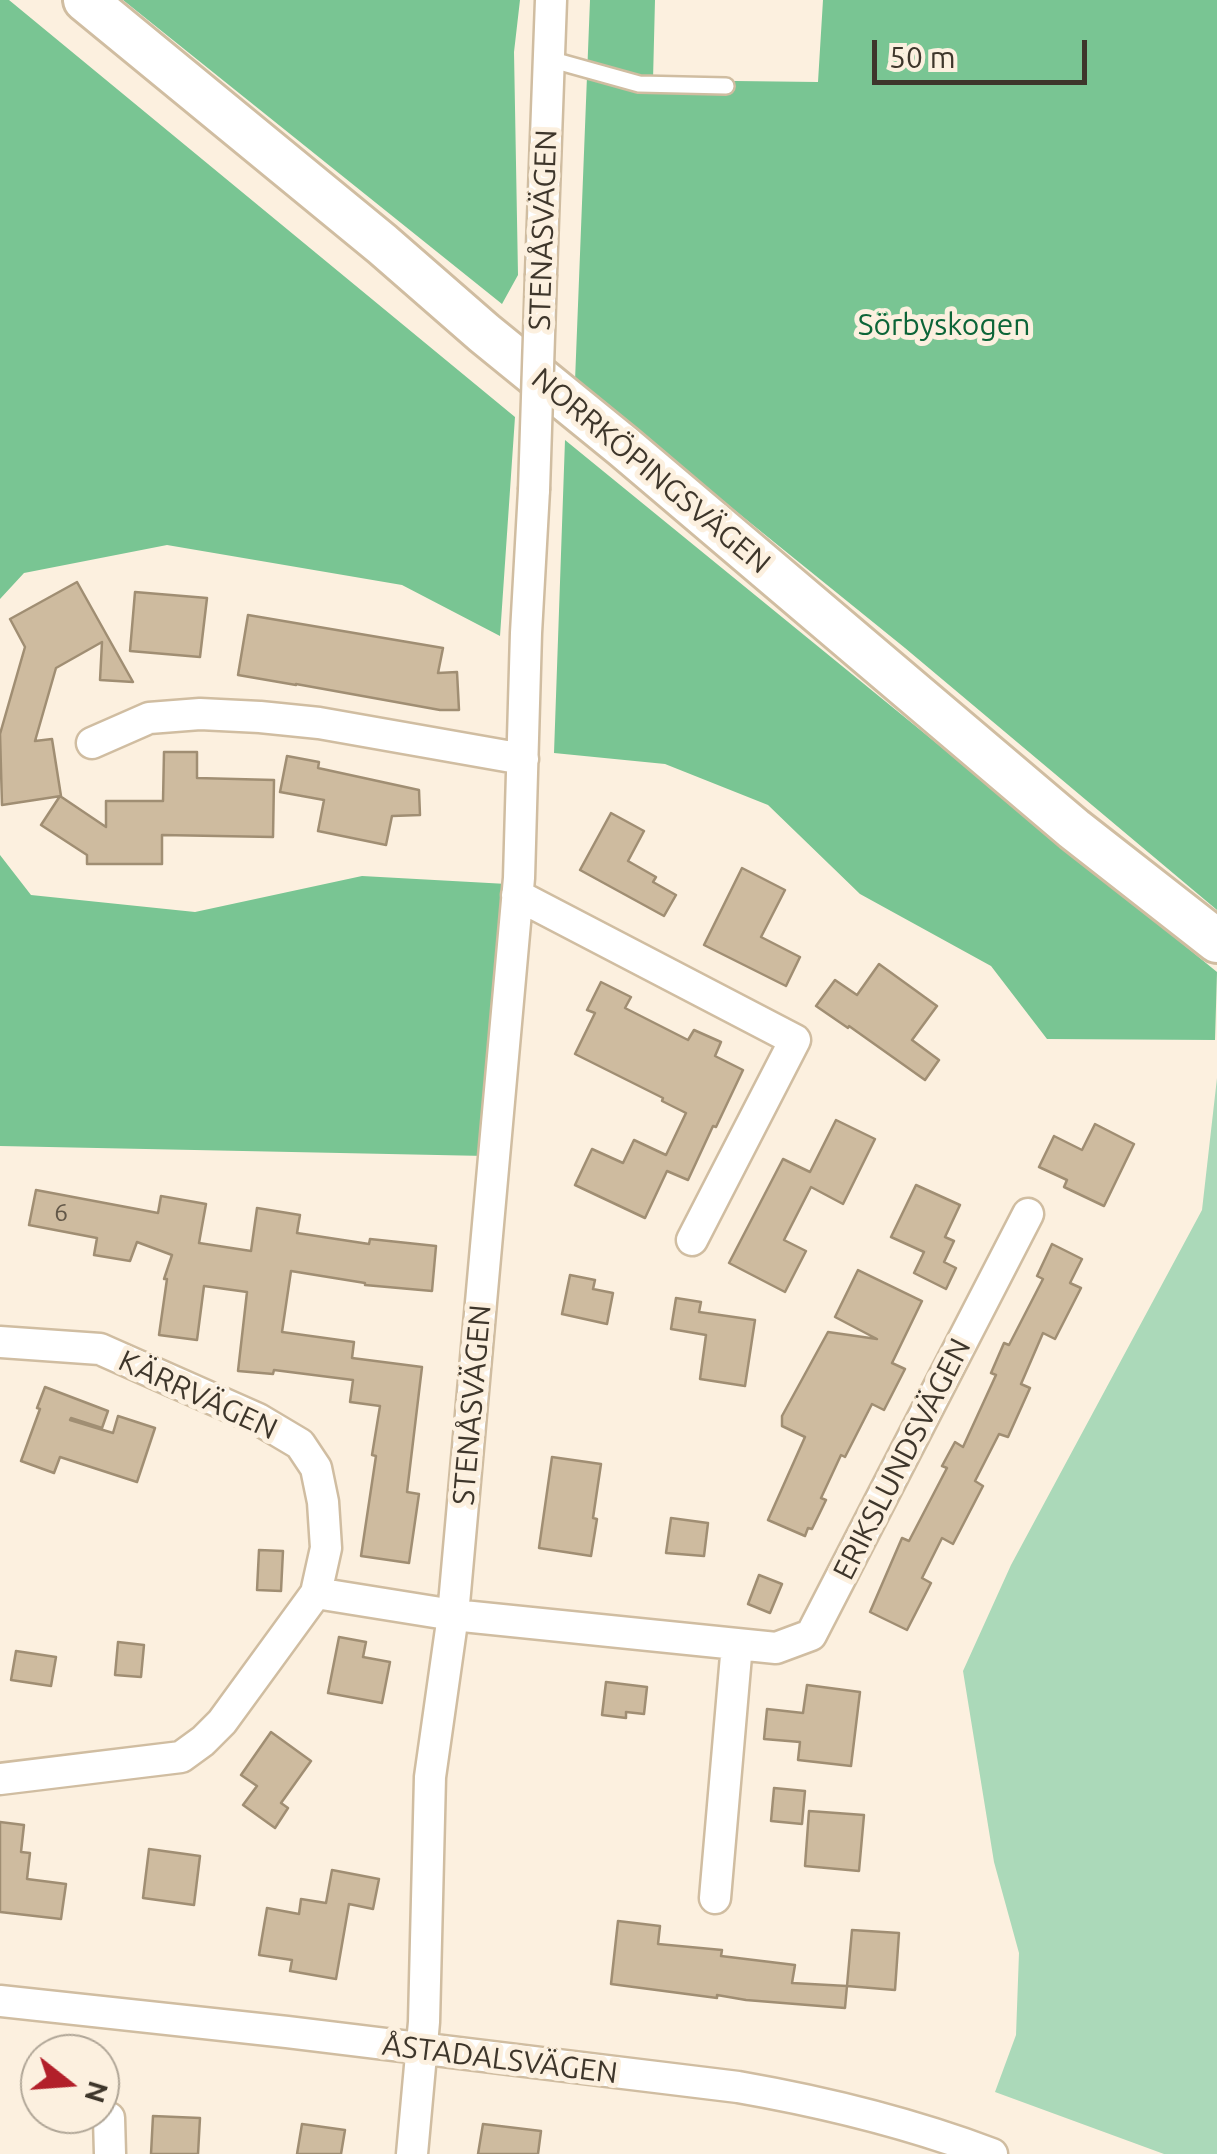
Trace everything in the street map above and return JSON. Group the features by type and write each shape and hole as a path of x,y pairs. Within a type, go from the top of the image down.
{"main road":[{"name":"NORRKÖPINGSVÄGEN","path":"86,0 624,447 1074,829 1217,941"}],"street":[{"name":"STENÅSVÄGEN","path":"412,2154 422,2050 430,1777 453,1615 517,895 552,0"},
{"path":"92,743 149,718 215,715 319,723 523,760"},
{"path":"517,895 795,1040 692,1240"},
{"name":"ERIKSLUNDSVÄGEN","path":"316,1593 453,1615 776,1648 811,1634 1028,1214"},
{"name":"KÄRRVÄGEN","path":"0,1342 100,1349 258,1419 300,1444 316,1468 323,1502 326,1548 316,1593"},
{"path":"0,1779 181,1756 222,1722 316,1593"},
{"path":"716,1898 737,1644"},
{"name":"ÅSTADALSVÄGEN","path":"0,2001 738,2088 802,2098 992,2154"}],"lane":[{"path":"549,59 639,84 726,86"}],"green space":[{"path":"0,0 9,0 515,417 500,636 402,585 167,545 24,573 0,599"},
{"path":"123,0 520,0 514,52 518,275 502,304"},
{"name":"Sörbyskogen","path":"590,0 655,0 653,80 818,82 823,0 1217,0 1217,910 905,648 575,381"},
{"path":"565,440 1217,972 1215,1040 1047,1039 991,966 860,894 768,805 665,764 554,753"},
{"path":"0,855 31,895 195,912 362,876 507,884 486,1156 0,1146"},
{"path":"1217,1078 1217,2154 1164,2154 995,2092 1016,2035 1019,1953 994,1862 963,1671 1011,1565 1202,1210"}],"building":[{"path":"77,582 133,682 100,680 102,642 56,668 35,741 52,739 61,796 2,805 0,734 25,647 10,619"},
{"path":"135,592 207,598 200,657 130,651"},
{"path":"248,615 443,648 438,673 457,672 459,710 238,675"},
{"path":"164,752 197,752 197,778 274,780 273,837 162,835 162,864 87,864 87,855 41,825 60,796 106,827 106,801 163,801"},
{"path":"287,756 319,762 318,768 419,790 420,815 392,816 386,845 318,831 324,800 280,792"},
{"path":"611,813 644,831 628,861 656,877 653,882 676,895 664,916 580,870"},
{"path":"742,868 785,890 761,937 800,957 786,986 704,945"},
{"path":"879,964 937,1006 912,1040 939,1060 925,1080 816,1006 835,980 857,995"},
{"path":"601,982 631,997 625,1008 688,1040 694,1030 721,1042 715,1056 743,1070 688,1180 667,1171 645,1218 575,1185 592,1149 623,1163 634,1140 666,1155 686,1113 575,1054 595,1013 587,1010"},
{"path":"836,1120 875,1139 843,1204 811,1187 784,1240 806,1251 785,1292 729,1263 783,1159 810,1172"},
{"path":"1095,1124 1134,1144 1104,1206 1064,1187 1067,1180 1039,1167 1054,1136 1082,1150"},
{"path":"916,1185 960,1205 945,1237 954,1241 944,1262 956,1268 946,1289 914,1273 924,1252 891,1237"},
{"path":"36,1190 158,1213 161,1196 206,1204 199,1243 251,1251 257,1208 300,1215 297,1233 369,1244 370,1239 436,1246 432,1291 365,1285 291,1271 282,1332 354,1342 352,1358 422,1367 407,1492 419,1494 409,1563 361,1556 380,1406 350,1402 353,1380 274,1370 273,1374 238,1371 247,1292 204,1286 197,1340 159,1335 164,1279 172,1255 137,1242 130,1261 94,1255 97,1238 29,1225"},
{"path":"1052,1244 1082,1259 1070,1283 1081,1288 1055,1339 1043,1333 1021,1384 1030,1388 1008,1437 999,1434 975,1481 983,1486 953,1544 942,1538 922,1578 931,1583 907,1630 870,1612 902,1538 909,1541 947,1468 942,1466 955,1442 963,1447 996,1375 991,1373 1004,1343 1009,1345 1043,1279 1037,1276"},
{"path":"858,1270 922,1301 892,1363 905,1369 884,1410 872,1404 845,1457 841,1455 821,1498 826,1500 805,1536 768,1520 805,1437 782,1426 782,1416 828,1332 877,1339 835,1317"},
{"path":"570,1275 595,1280 593,1289 613,1293 607,1324 562,1314"},
{"path":"676,1298 701,1302 699,1312 755,1320 745,1386 700,1379 706,1335 671,1329"},
{"path":"45,1387 108,1411 102,1428 70,1420 113,1433 118,1416 155,1428 137,1482 60,1457 54,1473 21,1461"},
{"path":"552,1457 601,1464 591,1556 539,1548"},
{"path":"671,1518 708,1523 704,1556 666,1553"},
{"path":"259,1550 283,1551 281,1591 257,1590"},
{"path":"759,1575 782,1584 770,1613 748,1604"},
{"path":"339,1637 366,1642 363,1657 390,1662 382,1703 328,1693"},
{"path":"118,1642 144,1645 141,1677 115,1675"},
{"path":"16,1651 56,1657 51,1686 11,1680"},
{"path":"606,1682 647,1687 644,1714 626,1712 626,1718 602,1715"},
{"path":"807,1685 860,1692 851,1766 798,1760 800,1742 764,1739 767,1709 803,1713"},
{"path":"271,1732 311,1761 281,1803 288,1808 275,1828 243,1805 257,1786 241,1775"},
{"path":"774,1788 805,1791 802,1824 771,1821"},
{"path":"809,1811 864,1815 859,1871 805,1866"},
{"path":"0,1822 24,1825 21,1852 30,1853 27,1879 66,1884 61,1919 0,1912"},
{"path":"149,1849 200,1856 194,1905 143,1898"},
{"path":"332,1870 379,1879 373,1909 349,1904 336,1979 290,1971 292,1960 259,1955 267,1908 299,1914 301,1899 326,1903"},
{"path":"618,1921 660,1926 658,1944 722,1950 721,1956 795,1965 792,1983 847,1986 845,2008 717,1998 611,1984"},
{"path":"852,1930 899,1933 895,1990 847,1986"},
{"path":"153,2116 200,2118 198,2154 151,2154"},
{"path":"302,2124 345,2130 341,2154 297,2154"},
{"path":"483,2124 541,2131 538,2154 478,2154"}]}
